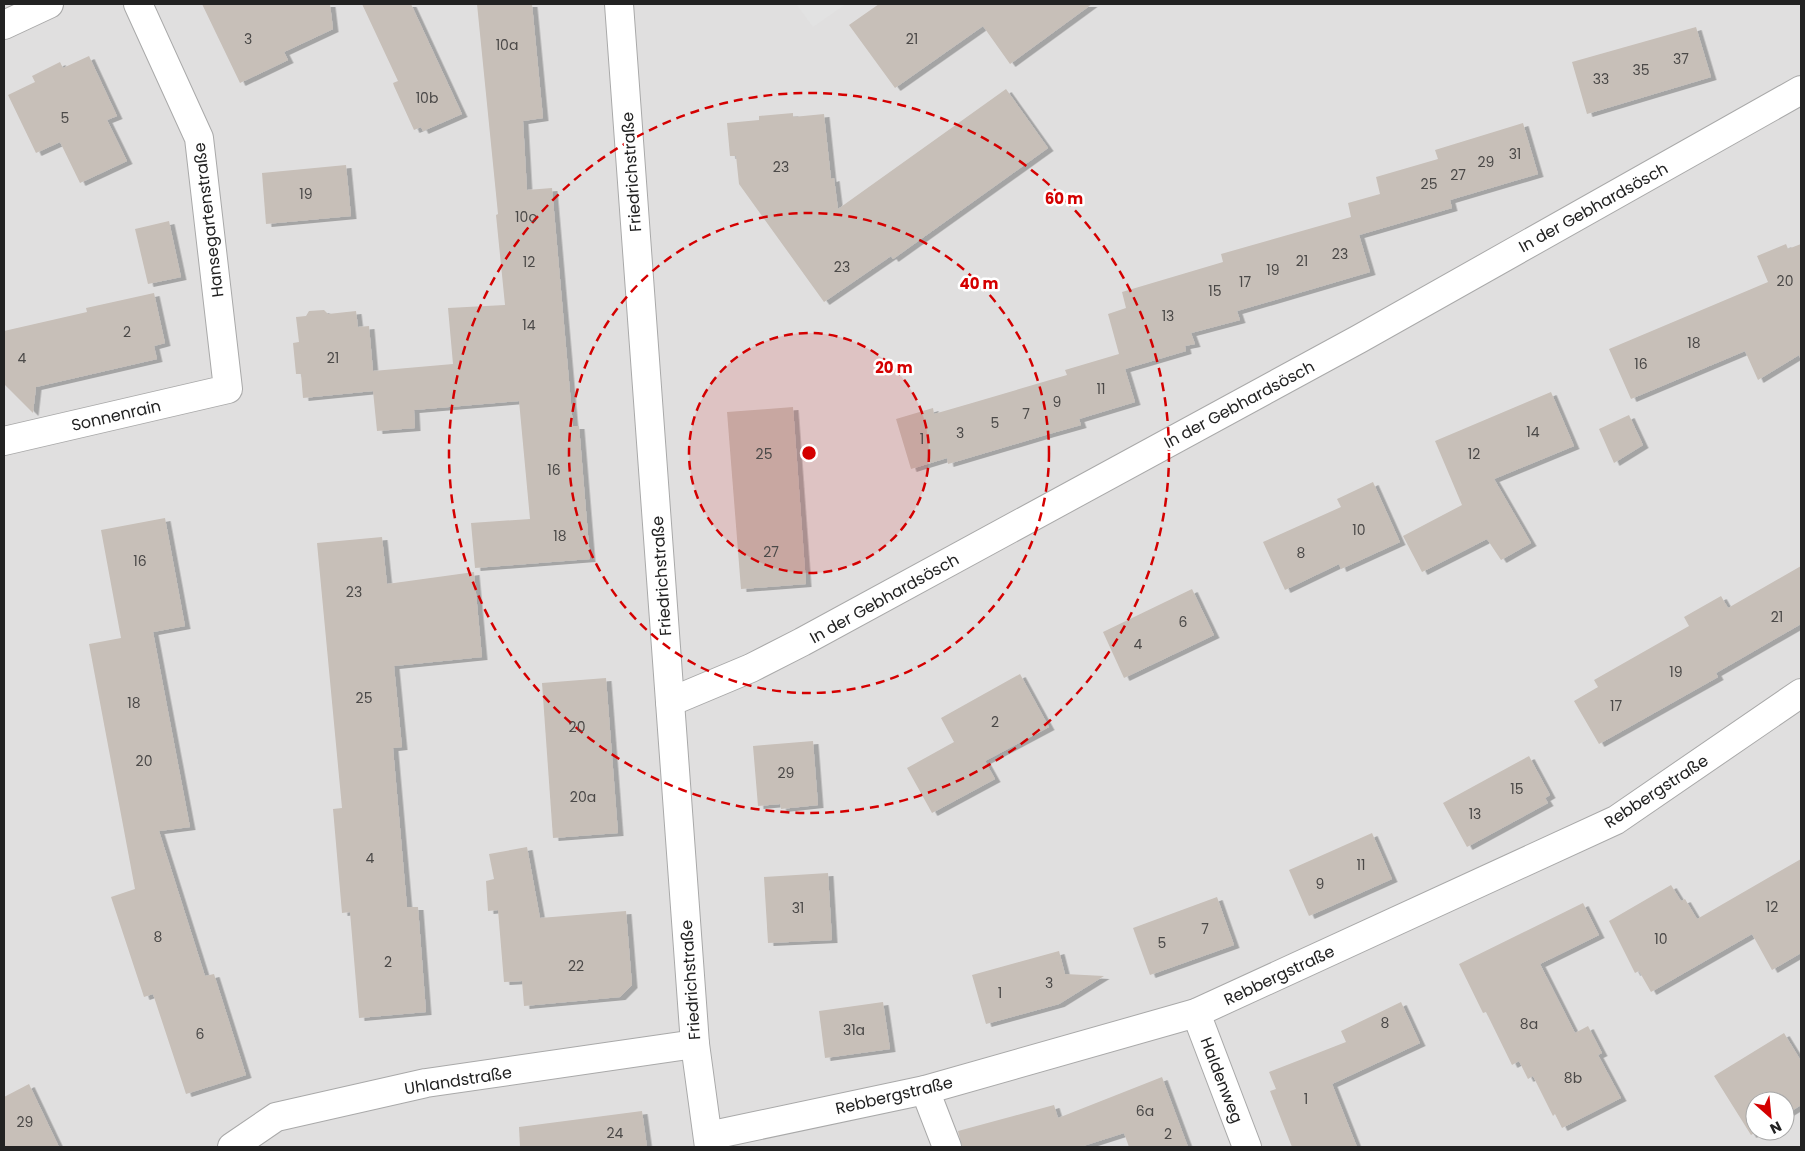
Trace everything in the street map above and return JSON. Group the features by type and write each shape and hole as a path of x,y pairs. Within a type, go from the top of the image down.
{"street":[{"path":"4,25 50,4"},
{"name":"Hansegartenstraße","path":"138,4 199,138 228,389"},
{"name":"Friedrichstraße","path":"619,4 695,1044 708,1142"},
{"name":"In der Gebhardsösch","path":"670,702 751,668 802,642 1359,339 1801,90"},
{"name":"Sonnenrain","path":"4,441 228,389"},
{"name":"Rebbergstraße","path":"708,1142 925,1090 1196,1013 1616,820 1801,693"},
{"name":"Haldenweg","path":"1196,1013 1248,1147"},
{"name":"Uhlandstraße","path":"232,1147 276,1118 426,1083 695,1044"},
{"path":"925,1090 947,1147"}],"shaded area":[{"path":"4,4 1801,4 1801,1147 4,1147"},
{"path":"796,4 846,4 813,27"}],"building":[{"path":"202,4 330,4 333,29 284,52 288,60 240,83"},
{"path":"362,4 411,4 462,114 423,131 421,127 414,130 393,83 398,81"},
{"path":"477,4 532,4 543,118 523,121 527,190 552,188 573,426 579,426 590,559 475,568 471,523 530,519 519,401 414,410 415,428 377,431 373,391 303,398 301,374 296,374 293,343 299,342 296,317 306,316 309,311 324,310 328,314 356,311 358,327 369,326 373,371 453,364 448,308 505,305"},
{"path":"879,4 1092,4 1010,64 983,26 895,88 849,25"},
{"path":"1696,27 1711,77 1587,114 1572,62"},
{"path":"89,56 117,116 107,120 127,161 80,183 60,142 36,153 8,95 35,82 32,76 60,62 63,68"},
{"path":"1006,89 1048,148 893,259 891,256 824,302 739,184 736,156 730,156 727,123 759,120 759,116 793,113 793,117 824,114 831,179 834,178 838,209"},
{"path":"1523,123 1538,174 1450,200 1452,208 1359,235 1370,272 1237,311 1240,320 1191,333 1195,344 1185,346 1186,351 1125,369 1135,402 1079,419 1081,425 948,464 947,458 911,469 896,419 933,408 934,414 972,403 1067,375 1065,370 1119,354 1108,314 1126,308 1122,292 1223,262 1221,254 1351,217 1348,203 1380,194 1376,177 1438,159 1435,150"},
{"path":"346,165 351,216 266,224 262,173"},
{"path":"169,221 181,277 148,284 135,229"},
{"path":"1786,244 1788,249 1801,244 1801,360 1799,355 1758,380 1745,351 1631,399 1609,349 1768,282 1757,256"},
{"path":"154,293 165,343 154,346 157,359 36,387 33,413 4,384 4,331 87,312 86,308"},
{"path":"1551,392 1574,446 1494,479 1531,543 1501,560 1487,539 1422,572 1403,536 1462,505 1435,441"},
{"path":"793,407 806,584 741,589 727,412"},
{"path":"1629,415 1643,445 1614,463 1599,429"},
{"path":"1373,482 1400,542 1341,569 1339,564 1285,590 1263,542 1341,507 1337,499"},
{"path":"165,518 185,626 153,632 190,827 159,831 205,976 214,974 246,1075 186,1094 153,994 144,997 111,897 135,889 89,644 121,638 101,530"},
{"path":"382,537 387,584 474,572 482,657 394,666 402,747 393,748 407,907 418,907 426,1012 359,1018 350,912 342,913 333,809 342,808 317,543"},
{"path":"1801,566 1801,624 1716,673 1718,677 1599,744 1574,701 1598,687 1594,680 1689,626 1684,617 1721,596 1728,608"},
{"path":"1192,589 1214,635 1124,678 1103,632"},
{"path":"1020,674 1049,727 985,761 995,779 932,813 907,768 954,742 941,718"},
{"path":"606,678 618,833 553,838 542,683"},
{"path":"813,741 818,805 781,809 780,804 758,806 753,746"},
{"path":"1529,756 1550,795 1545,798 1548,803 1467,847 1443,803"},
{"path":"1372,833 1392,879 1309,916 1289,870"},
{"path":"527,847 540,918 626,911 632,985 620,997 524,1006 522,981 504,982 498,910 488,911 486,881 494,879 489,854"},
{"path":"1801,859 1801,953 1772,970 1752,934 1651,992 1639,971 1635,973 1609,921 1671,885 1681,901 1685,899 1697,919"},
{"path":"828,873 832,940 768,943 764,877"},
{"path":"1217,897 1234,945 1150,975 1133,928"},
{"path":"1583,903 1599,935 1540,964 1575,1033 1588,1026 1602,1053 1598,1055 1621,1098 1562,1128 1555,1114 1553,1116 1533,1076 1528,1079 1519,1061 1512,1065 1486,1012 1483,1013 1459,964"},
{"path":"1059,951 1065,974 1104,976 1059,1004 986,1024 972,975"},
{"path":"883,1002 890,1049 825,1058 819,1011"},
{"path":"1401,1002 1420,1043 1332,1084 1357,1147 1292,1147 1270,1091 1276,1089 1269,1072 1346,1042 1341,1031"},
{"path":"1784,1033 1801,1061 1801,1105 1795,1109 1795,1091 1745,1091 1745,1125 1714,1076"},
{"path":"1162,1077 1188,1147 1129,1147 1124,1133 1080,1147 962,1147 958,1131 1054,1105 1058,1118"},
{"path":"29,1084 59,1147 4,1147 4,1097"},
{"path":"642,1111 647,1147 520,1147 519,1127"}]}
